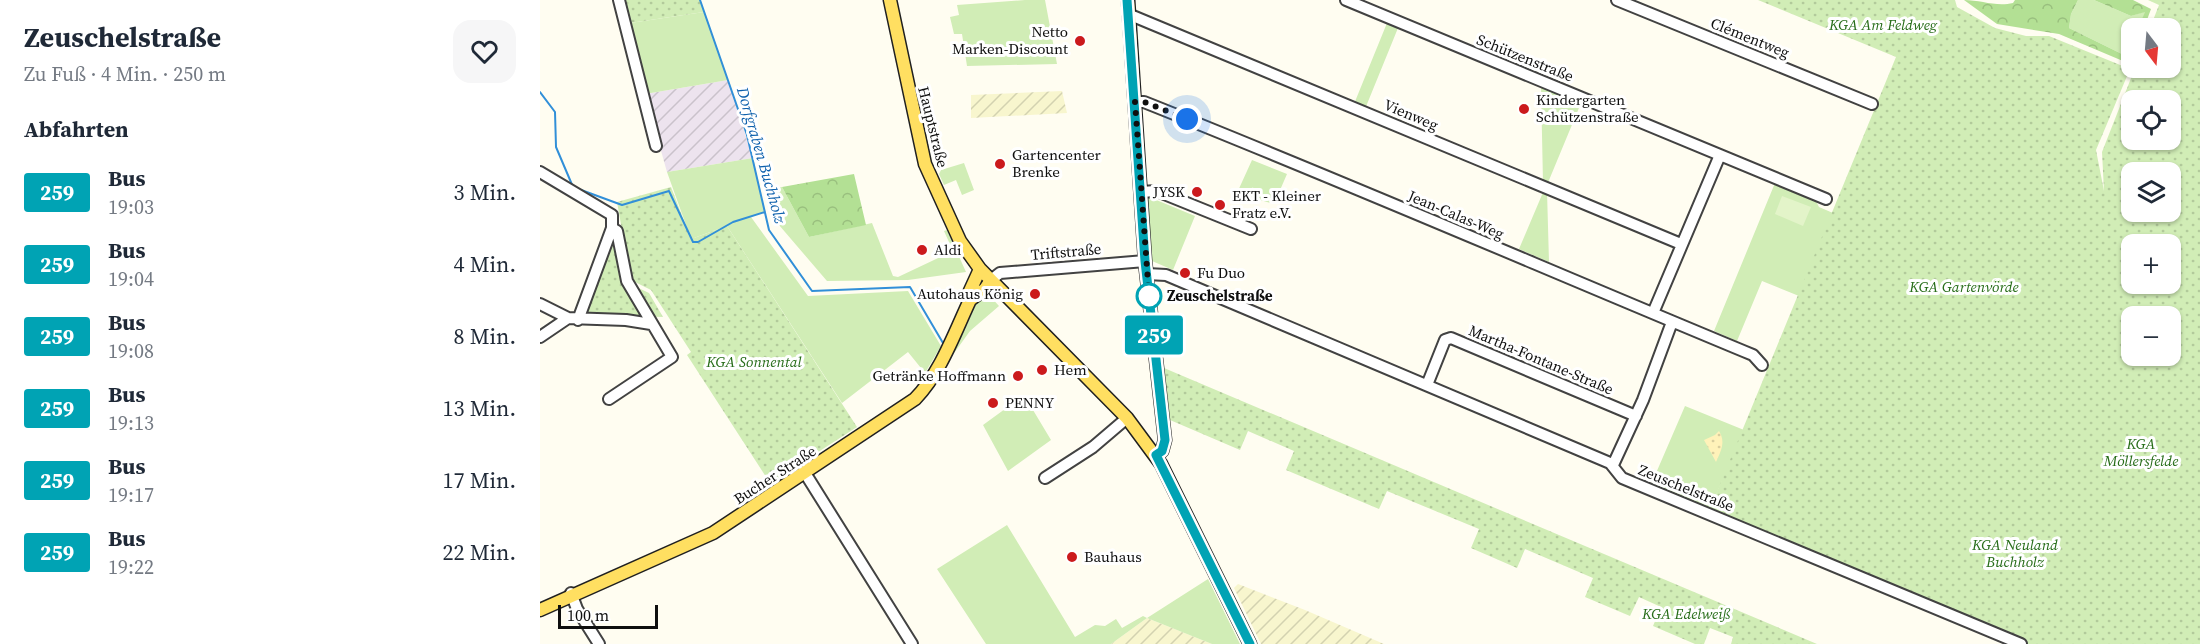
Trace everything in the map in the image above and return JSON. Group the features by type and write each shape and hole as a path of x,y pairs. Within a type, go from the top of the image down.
{"main road":[{"name":"Hauptstraße","path":"890,0 925,164 960,241 980,269 1127,418 1156,455 1250,644"},
{"path":"1128,0 1145,261 1165,440 1162,451 1156,455"},
{"name":"Bucher Straße","path":"970,300 969,293 980,269"},
{"name":"Bucher Straße","path":"540,610 571,593 707,536 904,407 923,391 942,360 970,300 985,289 991,280"}],"street":[{"path":"619,0 656,146"},
{"name":"Schützenstraße","path":"1346,0 1826,198"},
{"name":"Clémentweg","path":"1617,0 1872,104"},
{"name":"Vienweg","path":"1128,14 1681,244"},
{"name":"Jean-Calas-Weg","path":"1135,102 1144,102 1230,136 1653,313 1753,356 1762,365"},
{"path":"1653,313 1720,155"},
{"path":"540,172 612,214 612,228 573,319 544,334 544,306 573,319 626,320 651,324 657,328 672,357 609,399"},
{"path":"1140,192 1157,191 1251,229"},
{"path":"612,228 617,231 627,281 651,324"},
{"name":"Triftstraße","path":"991,280 1000,273 1145,261"},
{"name":"Zeuschelstraße","path":"1147,274 1166,275 1426,385 1613,465 1622,478 2021,644"},
{"path":"1613,465 1636,416 1672,322"},
{"name":"Martha-Fontane-Straße","path":"1426,385 1445,340 1451,338 1636,416"},
{"path":"1045,478 1093,447 1127,418"},
{"path":"805,472 912,644"},
{"path":"571,593 577,609 599,644"}],"shaded area":[{"path":"728,80 753,158 667,172 645,94"},
{"path":"1062,91 1067,113 971,118 971,95"},
{"path":"1238,584 1384,644 1261,644 1234,588"},
{"path":"1147,618 1212,644 1111,644"}],"green space":[{"path":"622,0 700,0 704,12 630,23"},
{"path":"1045,0 1057,64 967,66 962,34 954,34 950,17 959,15 957,5"},
{"path":"1758,0 1955,0 1957,7 1995,28 2026,36 2049,36 2121,65 2121,78 2126,78 2096,150 2104,191 2102,152 2121,104 2121,150 2181,150 2181,90 2126,90 2131,78 2181,78 2181,18 2154,18 2159,5 2148,0 2200,0 2200,644 2027,644 1709,511 1896,57"},
{"path":"1964,0 2001,4 2013,3 2015,0 2078,0 2071,14 2069,28 2121,54 2121,60 2059,34 1997,24"},
{"path":"2078,0 2094,0 2131,16 2146,11 2143,18 2121,18 2121,54 2069,28 2071,14"},
{"path":"2094,0 2133,0 2151,9 2148,18 2142,18 2145,12 2131,16"},
{"path":"704,12 728,80 645,94 630,23"},
{"path":"1387,23 1398,28 1365,109 1354,104"},
{"path":"1541,87 1581,103 1547,185 1543,183"},
{"path":"753,158 765,212 751,217 808,296 908,291 941,346 925,373 908,352 842,403 727,226 691,239 667,172"},
{"path":"1252,160 1287,174 1274,204 1237,193"},
{"path":"964,163 974,190 962,195 956,180 944,185 939,174 941,170"},
{"path":"854,174 866,225 809,237 782,187"},
{"path":"1775,183 1816,201 1819,207 1833,213 1799,296 1762,281 1737,341 1714,331"},
{"name":"KGA Sonnental","path":"671,187 691,239 727,226 857,427 770,483 687,355 691,352 651,290 631,280 617,202"},
{"path":"782,187 809,237 872,223 893,276 898,277 953,251 944,231 947,230 966,272 908,280 827,281 779,225 769,189"},
{"path":"1544,190 1547,191 1549,262 1519,249"},
{"path":"1782,196 1811,207 1803,226 1775,214"},
{"path":"1147,198 1195,216 1173,270 1152,261"},
{"path":"610,241 618,244 628,283 649,293 663,317 593,315 581,317"},
{"path":"989,295 999,306 970,331 952,356 949,354 965,329 977,301"},
{"name":"KGA Edelweiß","path":"1164,368 1817,644 1731,644 1733,637 1710,628 1704,644 1695,644 1653,626 1661,607 1639,597 1630,616 1585,597 1593,578 1525,549 1517,568 1471,548 1479,529 1387,491 1379,509 1286,470 1294,451 1248,431 1240,450 1170,420"},
{"path":"1024,395 1051,440 1008,471 983,425"},
{"path":"1685,406 1744,430 1709,511 1650,487"},
{"path":"1007,525 1075,637 1095,625 1105,626 1116,619 1122,628 1143,616 1147,618 1111,644 986,644 937,569"},
{"path":"1208,579 1240,644 1212,644 1147,618"}],"sand":[{"path":"1719,431 1722,443 1716,462 1704,440"}],"waterway":[{"name":"Dorfgraben Buchholz","path":"700,0 747,135 769,230 812,291 910,287 943,343"},
{"path":"540,92 555,112 556,147 573,187 622,205 669,191 693,242 698,242 733,222 765,212"}],"bus line":[{"name":"259","path":"1127,0 1145,261 1165,440 1162,451 1156,455 1250,644"}],"place":[{"name":"Netto Marken-Discount","path":"1080,41"},
{"name":"Kindergarten Schützenstraße","path":"1524,109"},
{"name":"Gartencenter Brenke","path":"1000,164"},
{"name":"JYSK","path":"1197,192"},
{"name":"EKT - Kleiner Fratz e.V.","path":"1220,205"},
{"name":"Aldi","path":"922,250"},
{"name":"Fu Duo","path":"1185,273"},
{"name":"Autohaus König","path":"1035,294"},
{"name":"Zeuschelstraße","path":"1149,296"},
{"name":"Hem","path":"1042,370"},
{"name":"Getränke Hoffmann","path":"1018,376"},
{"name":"PENNY","path":"993,403"},
{"name":"Bauhaus","path":"1072,557"}],"route":[{"path":"1149,296 1135,102 1144,102 1187,119"}],"park label":[{"name":"KGA Am Feldweg","path":"1883,25"},
{"name":"KGA Gartenvörde","path":"1964,287"},
{"name":"KGA Möllersfelde","path":"2141,452"},
{"name":"KGA Neuland Buchholz","path":"2015,554"}]}
